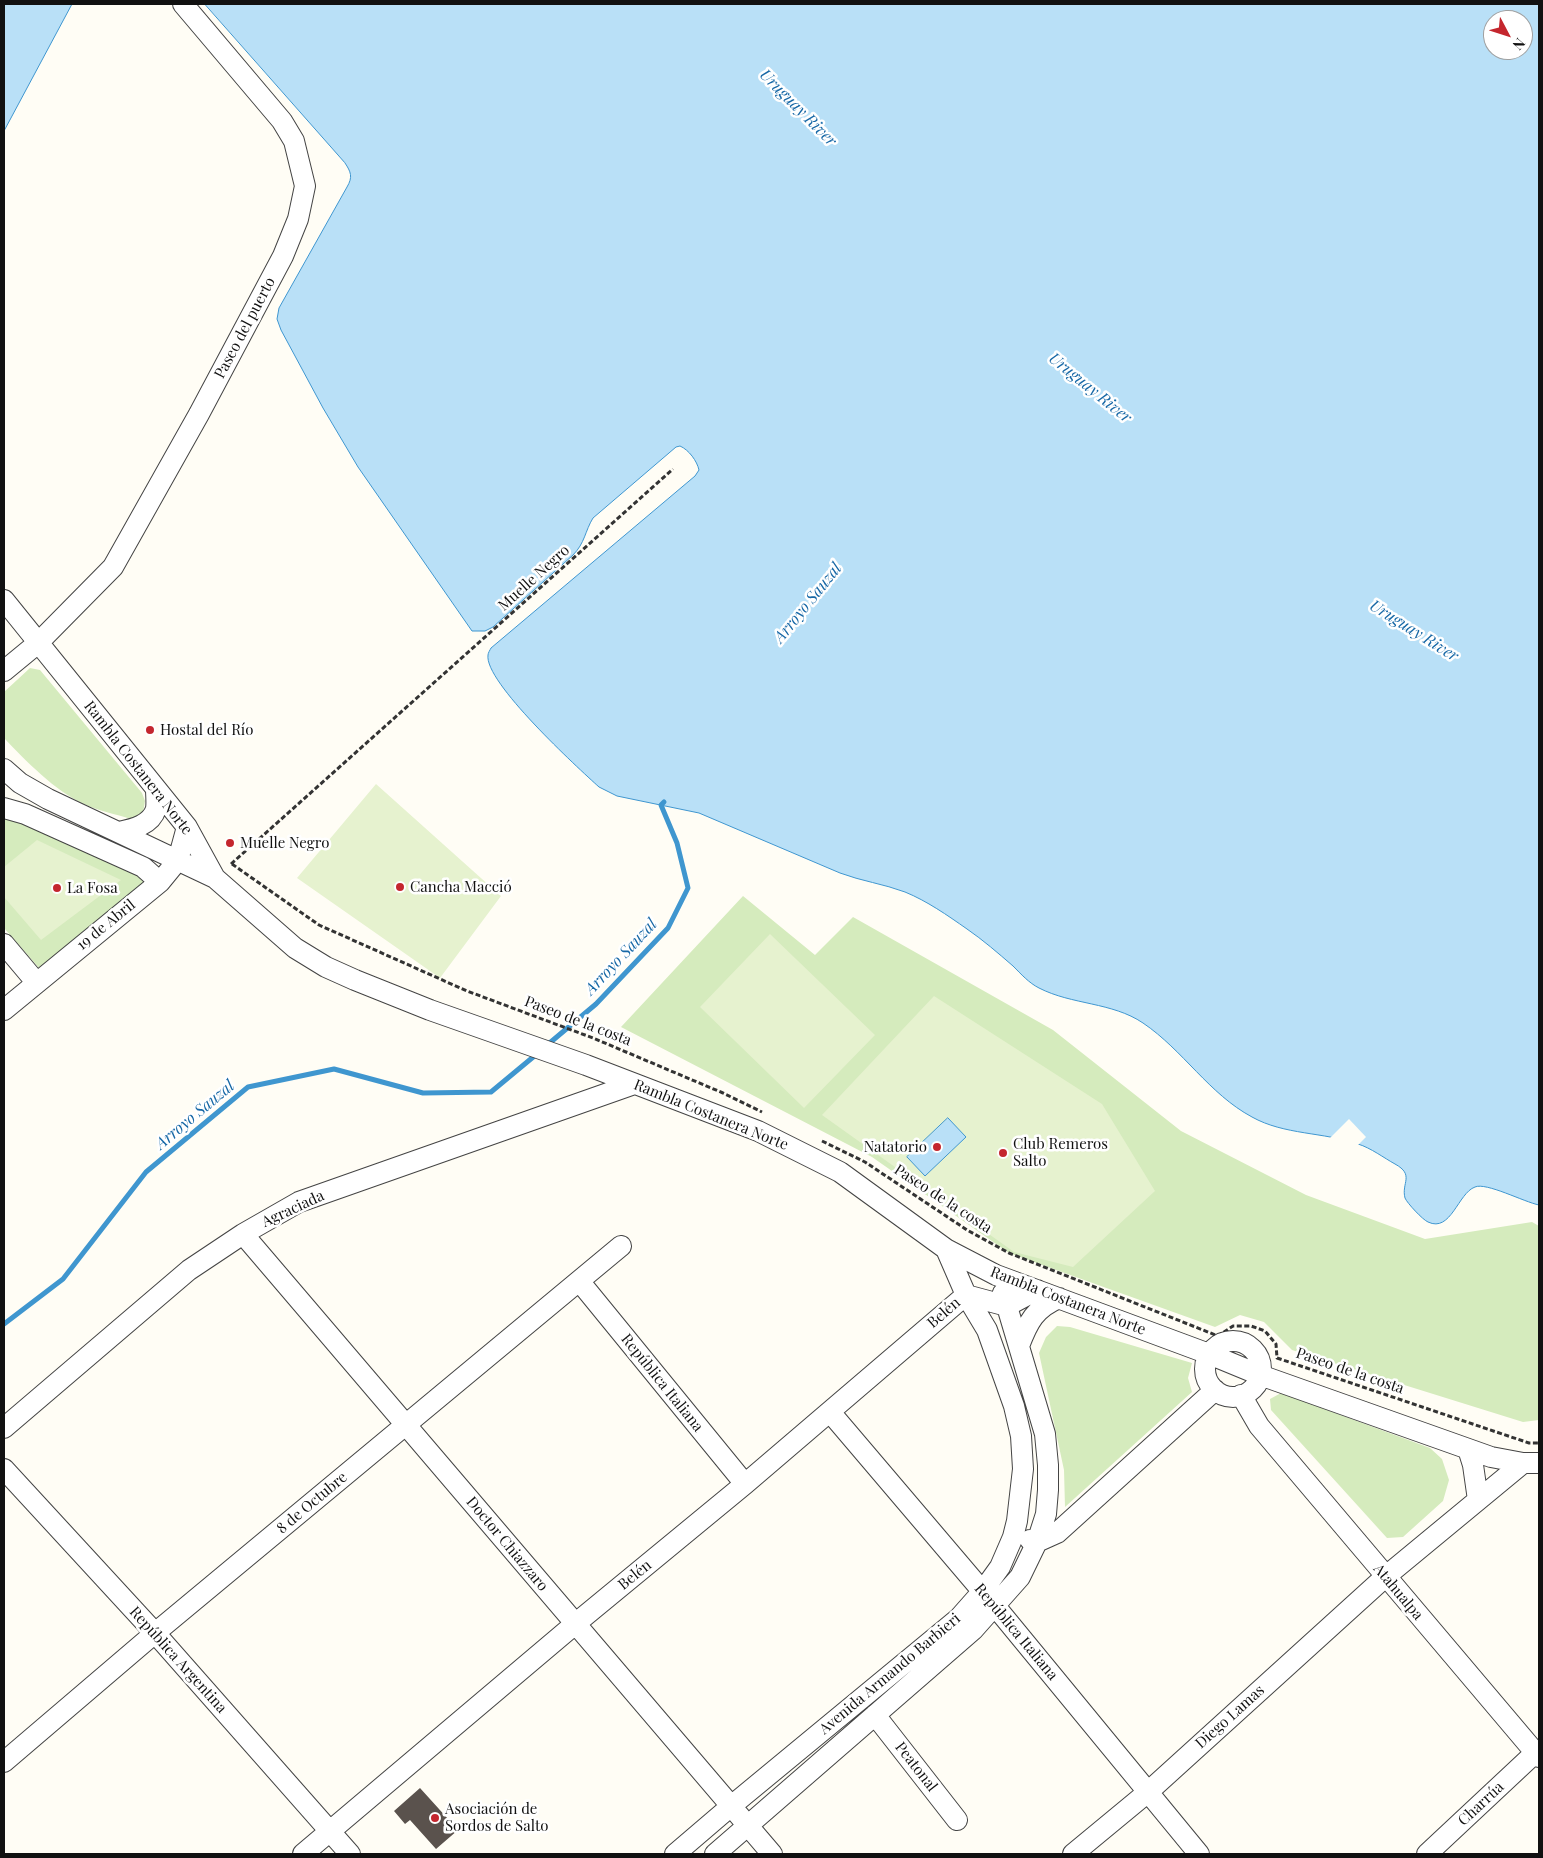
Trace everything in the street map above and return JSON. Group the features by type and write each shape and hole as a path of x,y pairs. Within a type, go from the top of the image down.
{"street":[{"name":"Paseo del puerto","path":"4,671 38,643 113,567 204,405 283,256 298,219 305,186 294,141 282,121 183,4"},
{"name":"Rambla Costanera Norte","path":"4,600 187,826 216,878 295,948 326,967 430,1010 586,1065 758,1131 840,1172 946,1249 996,1275 1209,1354"},
{"path":"4,769 20,783 48,799 216,878"},
{"path":"119,832 136,829 150,819 156,809 156,789"},
{"path":"4,808 25,814 143,867 160,882"},
{"name":"19 de Abril","path":"4,1010 160,882 178,860 187,826"},
{"path":"4,944 36,982"},
{"name":"Agraciada","path":"4,1428 189,1270 243,1234 299,1202 634,1084"},
{"name":"Doctor Chiazzaro","path":"243,1234 772,1854"},
{"name":"8 de Octubre","path":"4,1762 155,1633 580,1282 621,1246"},
{"name":"Avenida Armando Barbieri","path":"715,1854 973,1630 988,1599 1013,1537 1017,1521 1023,1469 1021,1436 1014,1406 987,1330 966,1295 946,1249"},
{"name":"Avenida Armando Barbieri","path":"675,1854 959,1618 1020,1577 1037,1542 1046,1514 1048,1490 1045,1434 996,1275"},
{"name":"República Italiana","path":"580,1282 745,1484"},
{"path":"966,1295 1007,1306 1037,1290"},
{"name":"Belén","path":"303,1854 574,1624 745,1484 966,1295"},
{"path":"1019,1346 1025,1330 1037,1311 1059,1298"},
{"path":"1231,1341 1240,1342 1254,1351 1259,1358 1260,1375 1254,1387 1241,1395 1226,1396 1215,1390 1206,1377 1205,1369 1209,1354 1223,1343 1231,1341"},
{"path":"1260,1375 1491,1457 1531,1463"},
{"path":"1013,1537 1037,1542 1057,1533 1215,1390"},
{"name":"Atahualpa","path":"1241,1395 1259,1426 1537,1755"},
{"name":"República Italiana","path":"830,1412 1199,1854"},
{"path":"1468,1449 1473,1465 1478,1500"},
{"name":"Diego Lamas","path":"1073,1854 1148,1792 1385,1577 1478,1500 1531,1463"},
{"name":"República Argentina","path":"4,1468 155,1633 350,1854"},
{"name":"Peatonal","path":"875,1714 957,1820"},
{"name":"Charrúa","path":"1427,1854 1537,1755"}],"path":[{"name":"Muelle Negro","path":"216,878 673,469"},
{"name":"Paseo de la costa","path":"232,864 319,926 467,991 593,1038 768,1114"},
{"name":"Paseo de la costa","path":"821,1140 865,1162 967,1230 1009,1253 1218,1336 1232,1326 1251,1326 1265,1331 1276,1344 1277,1358 1529,1443 1539,1442"}],"green space":[{"path":"30,668 40,670 142,793 145,801 143,813 131,819 95,809 73,799 41,775 4,738 4,692"},
{"name":"Cancha Macció","path":"376,784 501,896 440,978 297,878"},
{"path":"4,817 22,822 138,872 149,881 39,968 4,928"},
{"name":"La Fosa","path":"37,840 121,880 41,940 4,897 4,867"},
{"path":"743,896 815,955 853,917 1053,1030 1181,1131 1306,1195 1425,1239 1532,1222 1539,1226 1539,1420 1523,1422 1292,1350 1264,1322 1240,1315 1215,1327 1009,1253 872,1157 621,1027"},
{"path":"770,934 875,1035 804,1108 700,1007"},
{"name":"Club Remeros Salto","path":"934,996 1102,1104 1155,1191 1073,1267 1014,1252 822,1115"},
{"path":"1057,1326 1070,1327 1192,1363 1188,1378 1192,1392 1065,1507 1064,1470 1039,1353 1046,1337"},
{"path":"1281,1393 1430,1448 1442,1459 1449,1480 1443,1501 1403,1537 1387,1538 1271,1410 1270,1399"}],"water":[{"path":"4,4 72,4 4,131"},
{"name":"Uruguay River","path":"205,4 1539,4 1539,1205 1488,1187 1480,1186 1469,1191 1443,1222 1436,1224 1428,1222 1415,1211 1405,1198 1406,1176 1401,1168 1395,1164 1358,1144 1332,1137 1277,1127 1252,1117 1222,1096 1171,1046 1143,1023 1118,1011 1065,998 1039,988 1028,981 979,938 921,900 897,889 840,873 699,813 617,796 599,787 516,704 491,668 488,653 491,648 695,476 699,470 698,467 686,450 680,446 676,447 593,518 580,546 573,555 493,627 485,631 472,631 358,467 323,408 277,319 279,308 349,183 349,169"},
{"name":"Natatorio","path":"948,1118 966,1137 925,1176 907,1157"}],"pier":[{"path":"1349,1119 1366,1137 1357,1146 1328,1140"}],"building":[{"name":"Asociación de Sordos de Salto","path":"420,1788 458,1830 436,1849 410,1820 405,1824 394,1811"}],"waterway":[{"name":"Arroyo Sauzal","path":"546,1046 596,1004 668,928 688,888 677,843 661,805 664,802"},
{"name":"Arroyo Sauzal","path":"4,1324 63,1279 146,1172 248,1087 334,1069 423,1093 491,1092 538,1053"}],"place":[{"name":"Hostal del Río","path":"150,730"},
{"name":"Muelle Negro","path":"230,843"},
{"name":"Cancha Macció","path":"400,887"},
{"name":"La Fosa","path":"57,888"},
{"name":"Natatorio","path":"937,1147"},
{"name":"Club Remeros Salto","path":"1003,1153"},
{"name":"Asociación de Sordos de Salto","path":"435,1818"}]}
